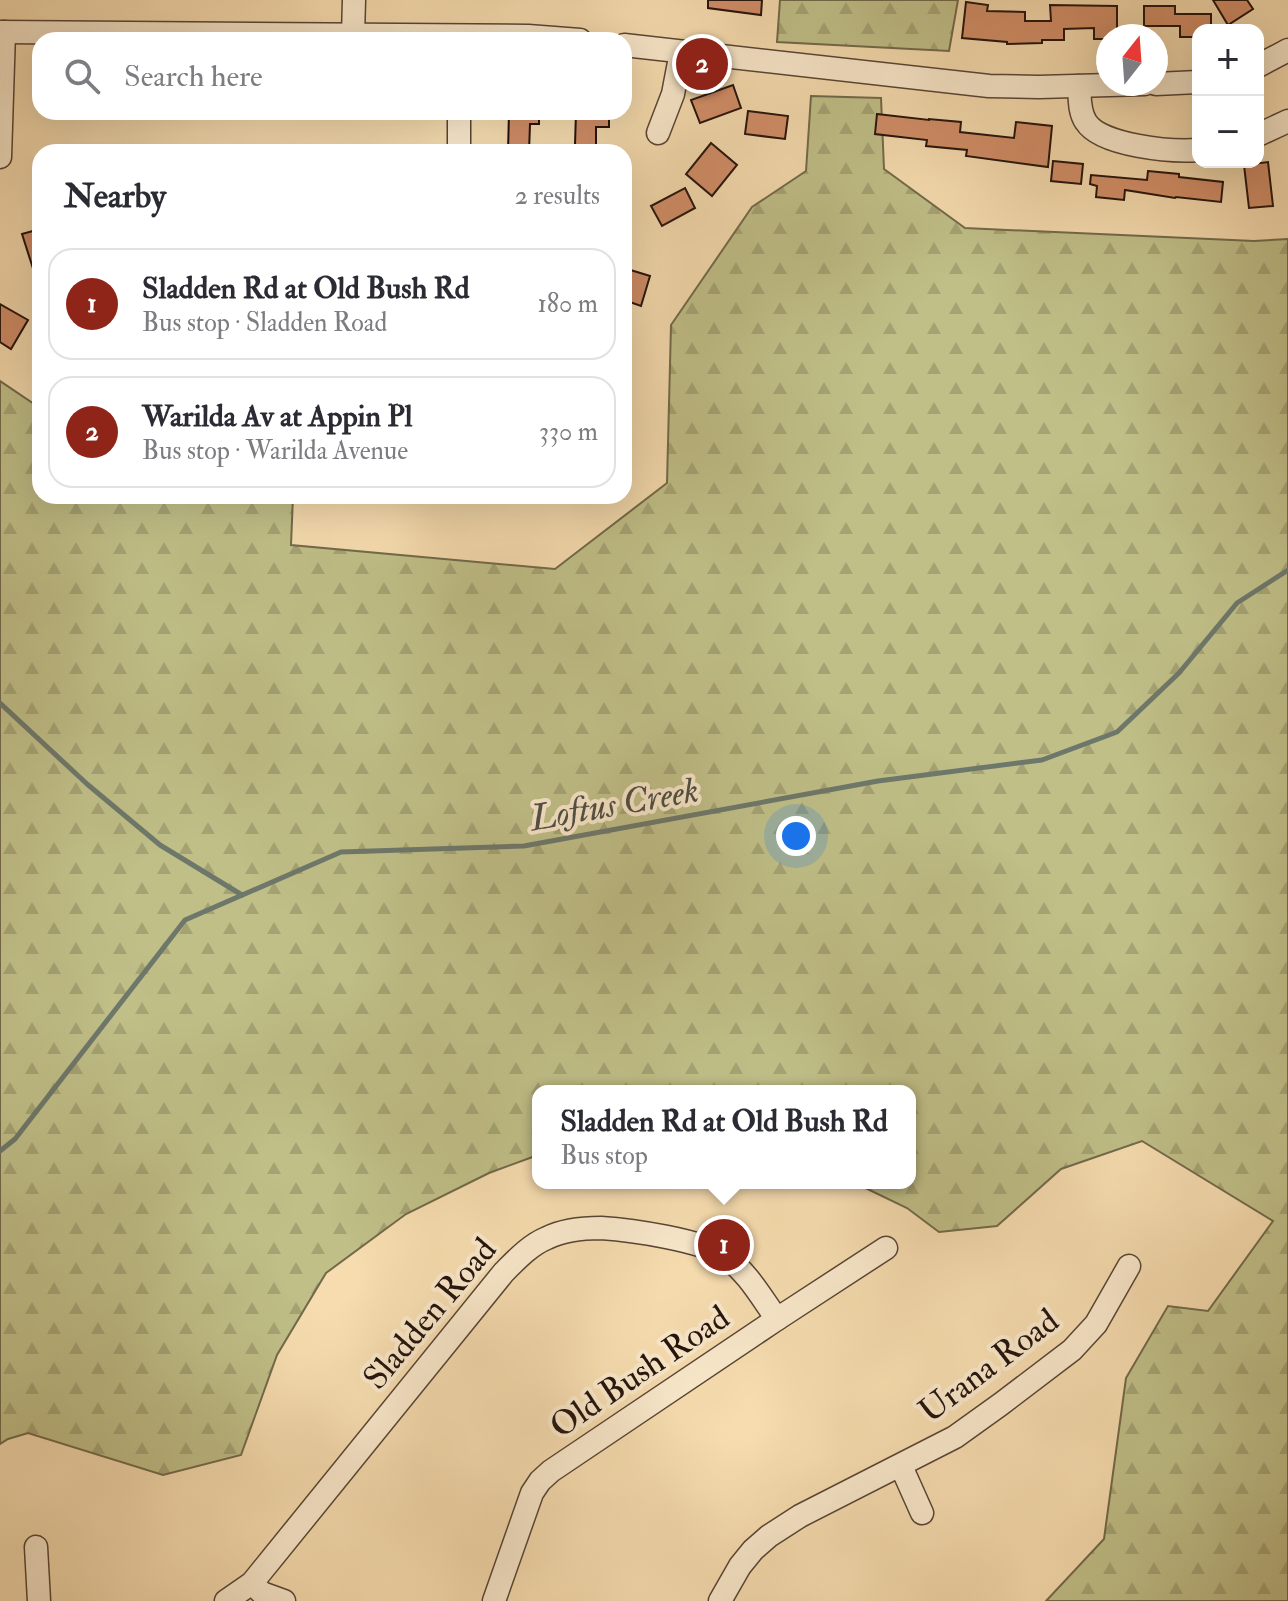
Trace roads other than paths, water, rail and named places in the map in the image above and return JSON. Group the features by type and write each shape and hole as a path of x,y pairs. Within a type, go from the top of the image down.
{"street":[{"path":"353,32 354,0"},
{"path":"0,157 2,32 32,32"},
{"path":"632,46 975,85 1096,85"},
{"path":"1264,63 1288,50"},
{"path":"658,133 675,85 681,52"},
{"path":"1168,83 1192,82"},
{"path":"1079,86 1080,110 1084,120 1103,136 1161,149 1192,150"},
{"path":"459,120 459,144"},
{"path":"1264,132 1288,121"},
{"name":"Sladden Road","path":"226,1601 252,1583 504,1272 526,1250 547,1237 574,1230 602,1228 711,1248 747,1276 777,1319"},
{"name":"Old Bush Road","path":"494,1601 532,1493 551,1471 886,1248"},
{"name":"Urana Road","path":"720,1601 740,1566 769,1536 800,1516 955,1437 1072,1350 1096,1324 1129,1266"},
{"name":"Urana Road","path":"901,1466 922,1513"},
{"path":"36,1547 39,1601"},
{"path":"252,1583 262,1593 281,1601"}],"waterway":[{"name":"Loftus Creek","path":"0,1151 15,1139 185,920 341,852 524,846 878,781 1042,760 1117,732 1179,673 1237,603 1288,570"},
{"path":"0,703 87,784 160,845 242,895"}],"place":[{"name":"Warilda Av at Appin Pl","path":"702,64"},
{"name":"Sladden Rd at Old Bush Rd","path":"724,1245"}]}
